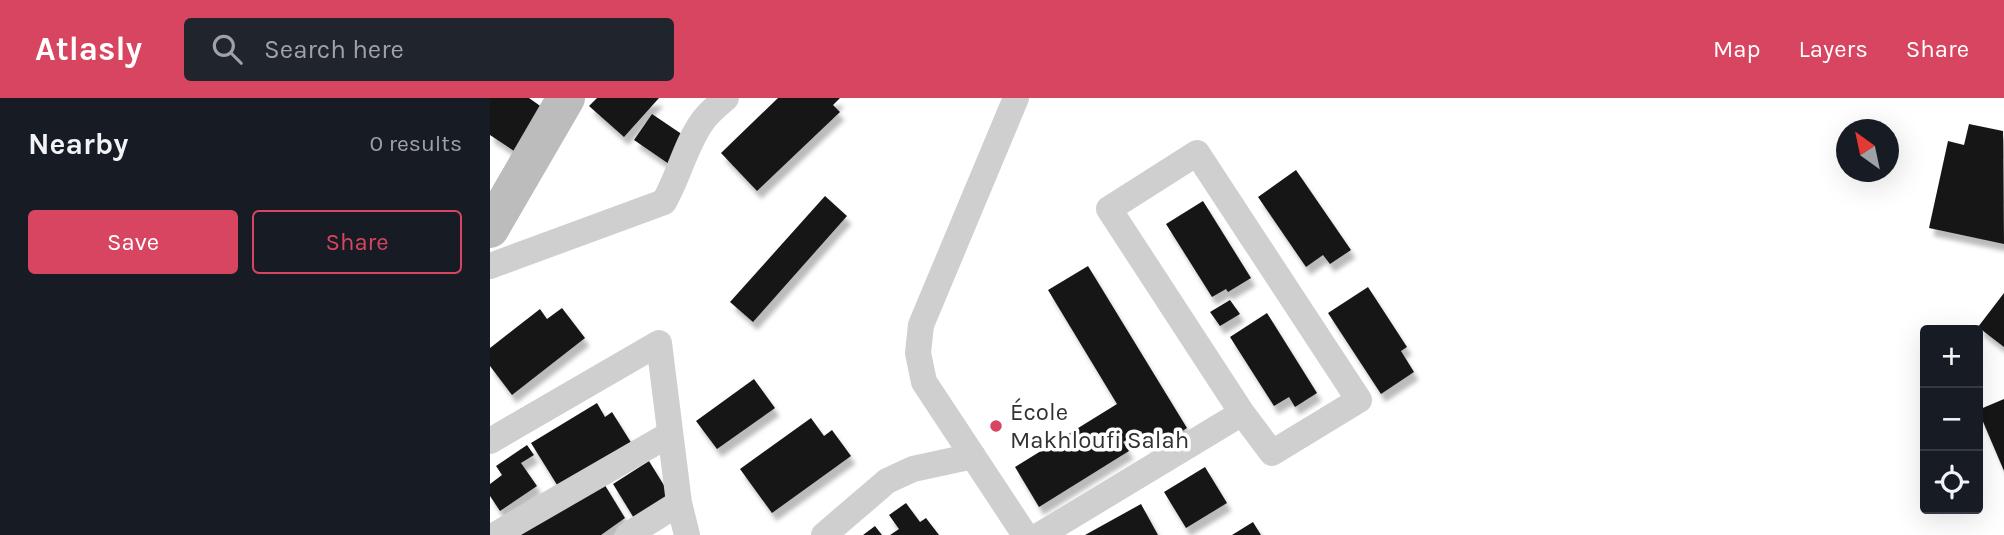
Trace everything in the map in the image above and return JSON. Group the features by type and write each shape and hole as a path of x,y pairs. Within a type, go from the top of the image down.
{"street":[{"path":"490,229 566,98"},
{"path":"490,266 663,202 678,177 703,120 726,98"},
{"path":"1016,98 921,325 918,353 924,382 1025,535"},
{"path":"1197,153 1359,400 1272,453 1242,413 1110,209 1197,153"},
{"path":"490,441 659,343 679,503 687,535"},
{"path":"1040,535 1242,413"},
{"path":"495,535 670,434"},
{"path":"824,535 887,481 913,469 973,456"},
{"path":"628,535 679,503"}],"building":[{"path":"490,98 529,98 546,110 517,153 490,135"},
{"path":"597,98 659,98 624,137 589,106"},
{"path":"778,98 840,98 833,105 840,112 757,191 721,153"},
{"path":"652,114 686,137 669,164 634,140"},
{"path":"1969,124 2003,131 2004,244 1929,228 1948,141 1964,145"},
{"path":"1296,170 1351,250 1330,264 1323,255 1306,267 1258,197"},
{"path":"825,196 847,216 753,322 730,302"},
{"path":"1203,201 1251,278 1228,292 1226,289 1212,297 1166,224"},
{"path":"1088,266 1187,428 1152,450 1141,431 1123,442 1129,451 1039,507 1015,467 1117,404 1048,290"},
{"path":"1368,287 1407,347 1401,351 1414,372 1381,394 1328,313"},
{"path":"2004,293 2004,347 1983,331 1983,325 1980,325"},
{"path":"1230,300 1240,314 1220,326 1210,312"},
{"path":"562,308 585,338 512,395 490,366 490,348 540,309 547,319"},
{"path":"1267,313 1317,393 1295,407 1289,397 1274,406 1230,337"},
{"path":"754,379 775,408 717,449 696,421"},
{"path":"2004,399 2004,471 1983,422 1983,408"},
{"path":"597,403 605,417 612,412 632,444 559,488 531,443"},
{"path":"811,418 824,436 832,430 851,456 772,513 740,469"},
{"path":"527,445 534,455 521,463 537,486 500,511 490,496 490,484 502,475 496,466"},
{"path":"649,461 673,500 637,523 613,484"},
{"path":"1205,467 1227,503 1186,528 1164,492"},
{"path":"603,482 625,518 601,535 515,535"},
{"path":"906,503 920,522 926,518 939,535 890,535 899,529 889,515"},
{"path":"1141,504 1158,535 1085,535"},
{"path":"1253,522 1261,535 1232,535"},
{"path":"875,526 882,535 863,535"}],"place":[{"name":"École Makhloufi Salah","path":"996,426"}]}
